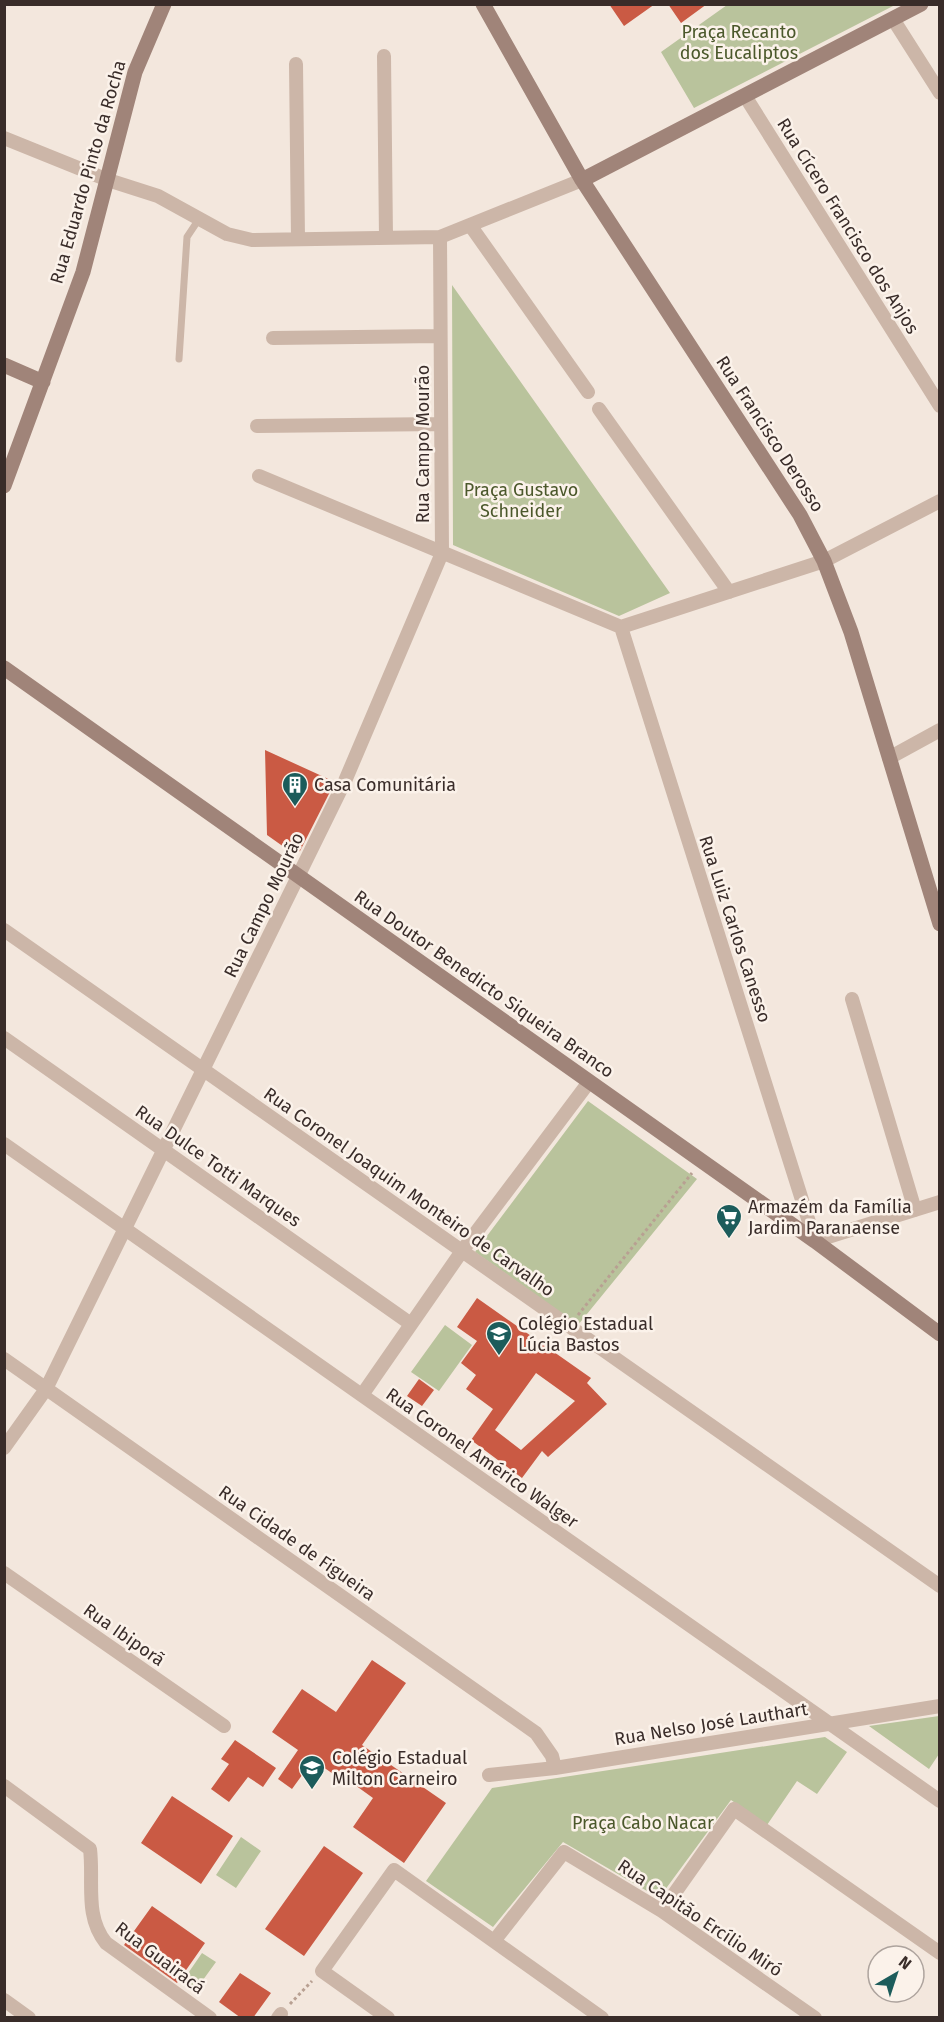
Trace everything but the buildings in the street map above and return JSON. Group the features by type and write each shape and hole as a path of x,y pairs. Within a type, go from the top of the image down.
{"street":[{"name":"Rua Eduardo Pinto da Rocha","path":"4,486 88,255 135,72 164,4"},
{"name":"Rua Francisco Derosso","path":"483,4 582,180 800,515 824,561 851,632 939,924"},
{"path":"4,138 108,180 165,199 199,219 239,238 440,237 582,180 921,4"},
{"path":"892,19 939,93"},
{"path":"384,56 386,238"},
{"path":"296,64 298,239"},
{"name":"Rua Cícero Francisco dos Anjos","path":"744,96 939,406"},
{"path":"470,225 588,392"},
{"name":"Rua Campo Mourão","path":"4,1448 46,1389 345,781 442,553 440,237"},
{"path":"273,338 440,336"},
{"path":"4,365 43,382"},
{"path":"599,409 729,592"},
{"path":"257,426 441,424"},
{"path":"260,476 621,627 824,561 939,501"},
{"name":"Rua Luiz Carlos Canesso","path":"621,627 815,1241"},
{"name":"Rua Doutor Benedicto Siqueira Branco","path":"4,668 815,1241 939,1334"},
{"path":"889,758 939,730"},
{"name":"Rua Coronel Joaquim Monteiro de Carvalho","path":"4,930 939,1586"},
{"path":"852,999 915,1210"},
{"name":"Rua Dulce Totti Marques","path":"4,1038 411,1324"},
{"path":"362,1395 462,1251 589,1082"},
{"name":"Rua Coronel Américo Walger","path":"4,1144 939,1801"},
{"path":"815,1241 939,1203"},
{"name":"Rua Cidade de Figueira","path":"4,1359 536,1733 552,1756 555,1768"},
{"name":"Rua Ibiporã","path":"4,1572 224,1726"},
{"name":"Rua Nelso José Lauthart","path":"489,1775 555,1768 939,1706"},
{"name":"Rua Guairacá","path":"4,1786 90,1849 92,1905 97,1929 106,1943 210,2018"},
{"path":"662,1911 734,1809 939,1953"},
{"name":"Rua Capitão Ercílio Miró","path":"494,1941 564,1852 662,1911 815,2018"},
{"path":"388,2018 322,1971 394,1870 602,2018"},
{"path":"4,2000 29,2018"}],"lane":[{"path":"179,359 187,237 199,219"}],"path":[{"path":"569,1326 702,1161"},
{"path":"279,2016 322,1971"}],"green space":[{"name":"Praça Recanto dos Eucaliptos","path":"727,5 895,5 694,108 661,52"},
{"name":"Praça Gustavo Schneider","path":"452,285 670,593 619,616 453,545"},
{"path":"588,1101 697,1179 578,1325 475,1252"},
{"path":"445,1325 472,1345 439,1391 411,1372"},
{"path":"939,1716 939,1754 929,1769 869,1726"},
{"name":"Praça Cabo Nacar","path":"825,1737 847,1752 817,1794 797,1781 767,1825 731,1800 659,1898 563,1842 493,1927 426,1881 492,1788"},
{"path":"241,1837 261,1851 236,1888 216,1875"},
{"path":"202,1953 216,1962 195,1991 182,1982"}],"place":[{"name":"Casa Comunitária","path":"295,808"},
{"name":"Armazém da Família Jardim Paranaense","path":"729,1240"},
{"name":"Colégio Estadual Lúcia Bastos","path":"499,1357"},
{"name":"Colégio Estadual Milton Carneiro","path":"312,1791"}]}
